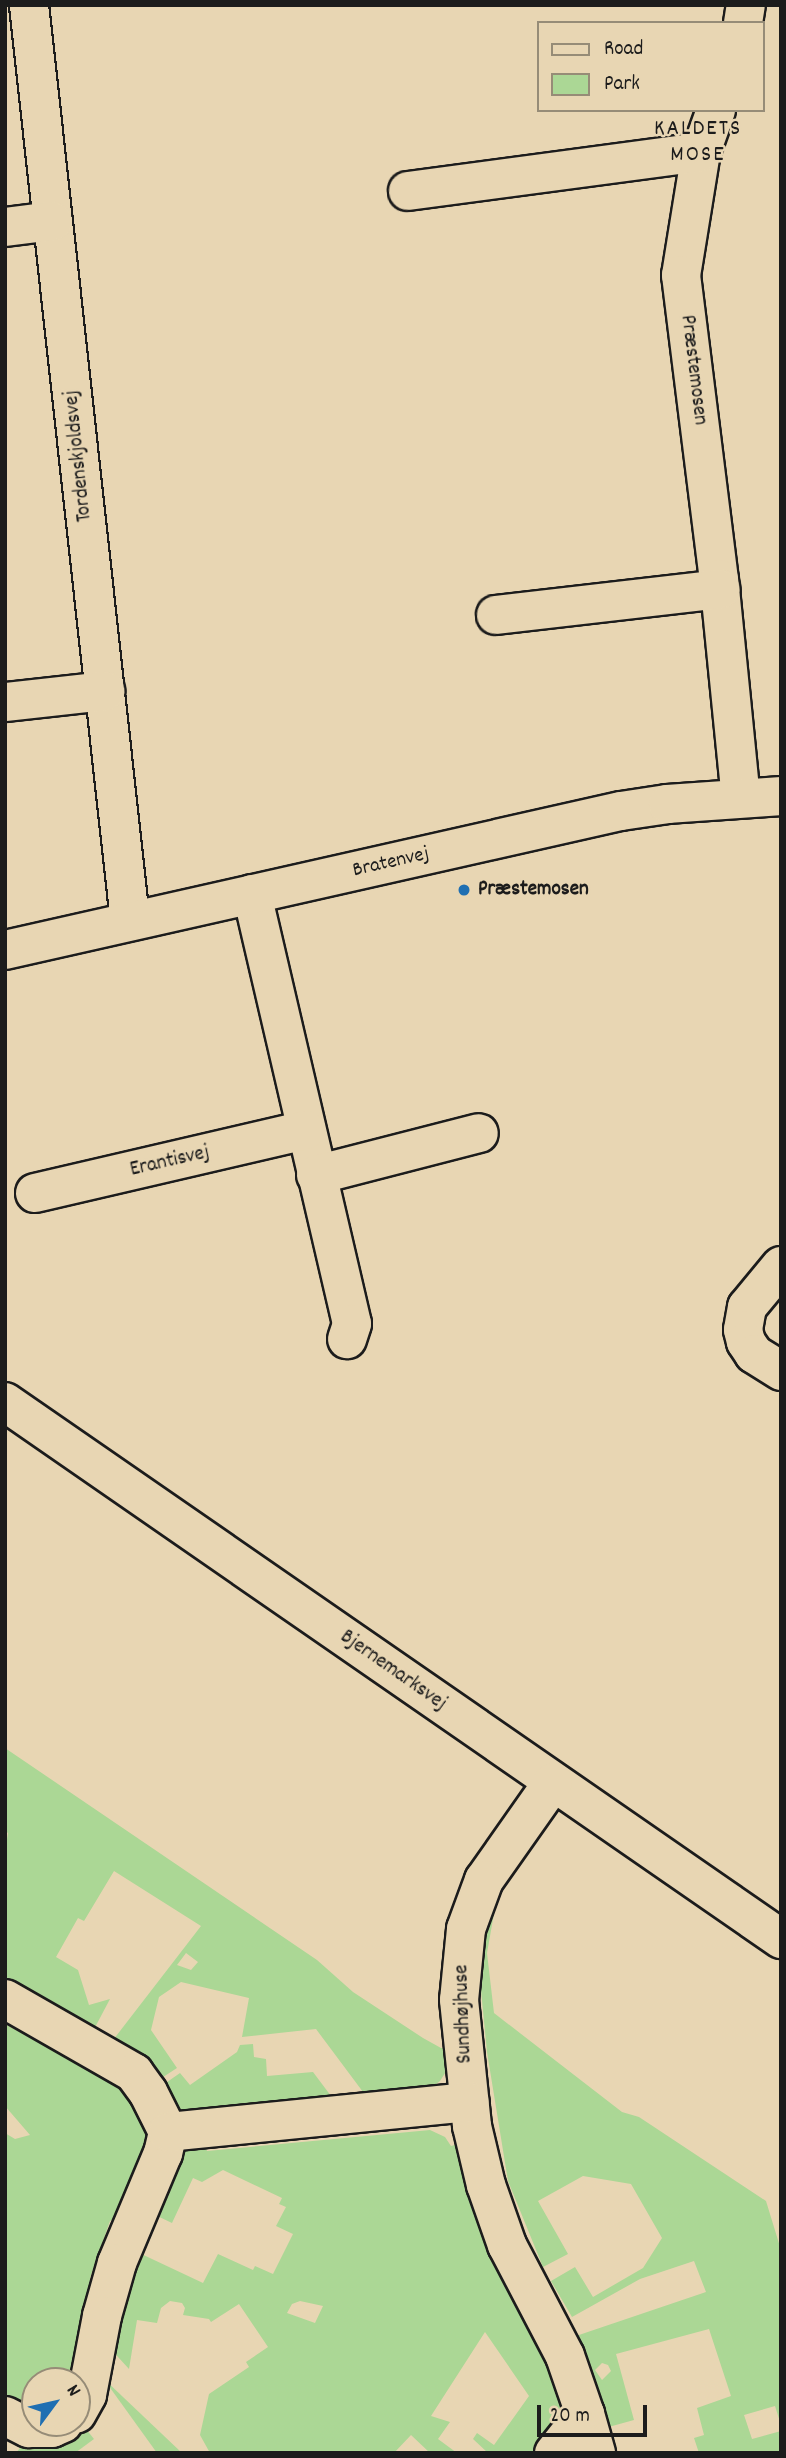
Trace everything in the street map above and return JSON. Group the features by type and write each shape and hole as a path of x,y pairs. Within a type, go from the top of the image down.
{"street":[{"name":"Tordenskjoldsvej","path":"29,5 130,920"},
{"name":"Præstemosen","path":"715,112 701,152 681,275 720,589 741,798"},
{"path":"408,191 701,152"},
{"path":"5,227 53,222"},
{"path":"496,615 720,589"},
{"path":"5,702 105,691"},
{"name":"Bratenvej","path":"5,950 621,811 781,796"},
{"path":"252,894 352,1324 347,1339"},
{"name":"Erantisvej","path":"35,1193 306,1130"},
{"path":"316,1175 479,1133"},
{"path":"781,1266 747,1307 743,1319 746,1342 764,1362 781,1371"},
{"name":"Bjernemarksvej","path":"5,1402 781,1939"},
{"name":"Sundhøjhuse","path":"553,1782 484,1880 466,1929 459,2000 478,2152 495,2213 520,2274 565,2356 596,2453"},
{"path":"5,1999 134,2073 148,2092 168,2133 163,2153 117,2263 102,2316 91,2374"},
{"path":"168,2133 470,2102"},
{"path":"554,2453 585,2414"},
{"path":"5,2416 21,2424"}],"green space":[{"path":"5,1748 317,1960 353,1992 423,2038 441,2048 448,2048 447,2070 431,2088 366,2096 316,2029 242,2037 249,1998 181,1982 159,1997 151,2030 177,2068 157,2081 110,2044 201,1926 114,1871 84,1921 78,1918 56,1957 78,1970 89,2005 110,1999 92,2033 5,1985 5,1852 8,1833 5,1831","holes":["186,1953 198,1962 191,1970 177,1965"]},
{"path":"495,1908 487,1953 494,2013 622,2112 639,2117 766,2201 781,2250 781,2425 775,2406 744,2415 752,2439 781,2431 781,2451 699,2453 694,2438 704,2435 697,2408 731,2396 709,2329 616,2354 634,2420 605,2428 573,2337 706,2292 694,2261 640,2279 572,2317 551,2281 575,2267 593,2297 643,2268 662,2238 631,2184 583,2176 538,2201 568,2254 543,2267 508,2181 487,2052 480,1980 481,1952","holes":["602,2363 608,2365 611,2371 602,2380 595,2370"]},
{"path":"5,2024 49,2048 62,2044 124,2080 151,2138 121,2215 110,2221 90,2278 95,2289 80,2367 21,2367 21,2407 5,2398 5,2133 15,2139 30,2135 5,2106"},
{"path":"253,2044 254,2057 266,2059 267,2076 313,2072 334,2100 184,2112 175,2108 160,2087 180,2073 190,2085 237,2052 240,2045"},
{"path":"430,2130 445,2137 451,2146 458,2144 564,2400 562,2410 533,2453 488,2453 473,2439 477,2433 494,2445 529,2396 485,2332 431,2416 450,2422 438,2439 457,2453 430,2453 411,2435 394,2453 210,2453 200,2435 209,2394 249,2367 246,2362 268,2347 239,2304 211,2322 209,2319 183,2315 185,2308 182,2303 170,2301 161,2308 157,2323 137,2320 129,2369 108,2346 135,2251 203,2283 218,2254 253,2270 255,2266 273,2274 293,2234 276,2226 286,2207 279,2204 282,2198 223,2170 202,2182 193,2178 172,2223 153,2214 181,2152 204,2143 207,2151","holes":["300,2301 323,2306 315,2323 287,2313 292,2304"]},
{"path":"103,2378 182,2453 157,2453"},
{"path":"91,2435 94,2439 75,2453 16,2453 27,2439"}],"place":[{"name":"Præstemosen","path":"464,890"}],"district":[{"name":"KALDETS MOSE","path":"698,143"}]}
